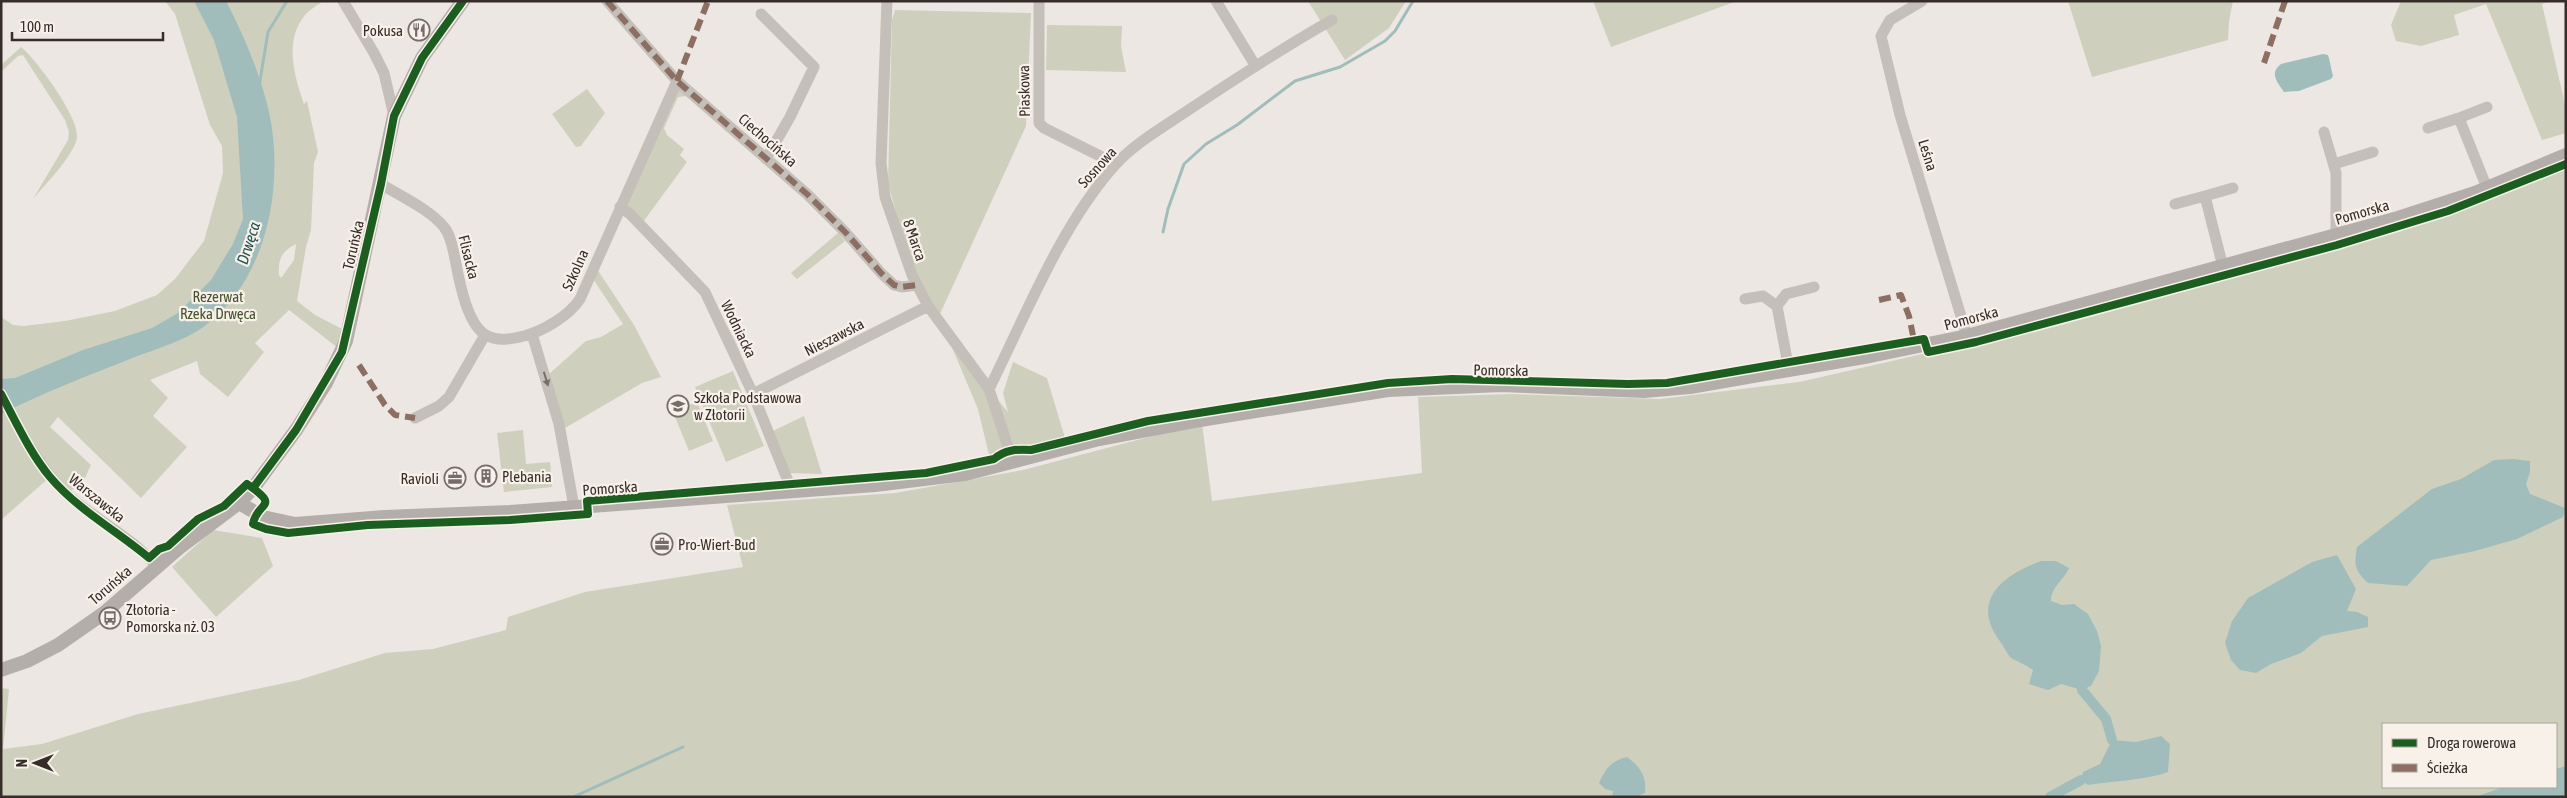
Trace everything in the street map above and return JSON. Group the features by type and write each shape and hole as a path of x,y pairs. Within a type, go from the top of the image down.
{"main road":[{"name":"Toruńska","path":"1,670 27,661 66,640 104,613 212,521 239,503 254,487 296,430 326,383 342,352 381,184 394,116 422,58 463,1"},
{"name":"Pomorska","path":"239,503 263,517 277,522 295,524 385,516 510,512 792,491 933,479 965,474 1099,440 1194,420 1388,390 1485,385 1644,391 1681,388 1789,370 1967,336 2336,237 2487,188 2566,155"}],"street":[{"path":"343,1 381,66 394,116"},
{"name":"Ciechocińska","path":"607,1 677,81 846,232 881,273 894,285 902,287 917,285"},
{"name":"8 Marca","path":"887,1 880,163 885,197 917,285 928,306 988,389 1013,462"},
{"name":"Piaskowa","path":"1039,1 1039,123 1044,128 1116,164"},
{"path":"1216,1 1254,65"},
{"name":"Leśna","path":"1922,1 1890,20 1884,26 1882,42 1900,116 1967,336"},
{"path":"761,14 814,67 790,117 766,159"},
{"name":"Sosnowa","path":"988,389 1064,238 1088,199 1116,164 1158,130 1254,65 1332,20"},
{"name":"Szkolna","path":"485,335 512,339 532,334 575,306 677,81"},
{"path":"2428,128 2487,107"},
{"path":"2459,118 2487,188"},
{"path":"2324,132 2334,164 2336,237"},
{"path":"2334,164 2373,152"},
{"name":"Flisacka","path":"381,184 446,228 451,241 463,294 474,323 485,335"},
{"path":"2175,204 2233,188"},
{"path":"2205,196 2223,267"},
{"name":"Wodniacka","path":"620,207 630,214 705,292 754,394 792,491"},
{"path":"1777,306 1786,294 1814,287"},
{"path":"1745,299 1763,296 1777,306 1789,370"},
{"name":"Nieszawska","path":"754,394 928,306"},
{"path":"532,334 559,424 574,507"},
{"path":"415,418 440,406 448,397 485,335"},
{"name":"Warszawska","path":"31,448 50,477 68,495 140,550 157,567"}],"green space":[{"name":"Rezerwat Rzeka Drwęca","path":"165,1 323,1 305,15 299,25 293,47 294,70 304,104 307,101 318,152 314,163 311,230 306,247 297,301 315,315 342,329 338,348 289,310 255,343 264,352 228,397 200,374 197,361 150,380 168,398 153,416 187,447 141,498 58,417 50,427 91,465 85,478 71,491 50,477 1,520 1,317 13,325 24,326 65,321 115,311 157,295 175,279 204,241 223,173 222,146 210,125 175,14","holes":["296,244 294,260 281,278 279,275 280,260 284,253"]},
{"path":"1308,1 1406,1 1389,28 1345,60"},
{"path":"1593,1 1737,1 1611,47"},
{"path":"2068,1 2233,1 2228,40 2092,77"},
{"path":"2401,1 2550,1 2542,4 2566,109 2566,133 2542,140 2486,4 2454,15 2459,35 2421,46 2396,41 2391,25"},
{"path":"895,10 1031,13 1026,126 940,314 928,299 912,271 888,183 892,20"},
{"path":"1047,25 1122,26 1121,46 1126,72 1046,70"},
{"path":"21,47 56,89 71,116 76,128 77,137 66,160 33,199 68,140 69,132 65,120 23,55 18,56 1,72 1,65"},
{"path":"587,89 605,113 581,146 576,147 552,114"},
{"path":"678,89 687,96 678,97 664,128 667,135 684,149 680,155 687,162 643,222 705,286 735,340 773,431 804,416 822,474 790,473 700,291 625,209 629,203 626,201"},
{"path":"2566,164 2566,797 1,797 1,688 9,689 3,749 42,744 138,714 299,680 385,653 433,649 506,630 508,617 585,592 743,567 727,505 895,493 1023,470 1202,423 1212,501 1422,473 1418,397 1512,394 1660,399 1799,382 2072,320 2370,234 2534,178"},
{"path":"838,233 845,241 797,279 791,273"},
{"path":"597,269 634,325 661,377 642,383 565,428 549,374 586,341 601,337 623,324 593,279"},
{"path":"951,345 1008,412 1003,393 1013,362 1047,378 1065,438 991,463 978,409"},
{"path":"733,371 764,446 726,462 695,387"},
{"path":"697,402 713,441 689,451 673,412"},
{"path":"523,430 526,464 550,462 552,487 504,492 497,433"},
{"path":"213,530 262,538 273,566 216,617 172,567"}],"water":[{"name":"Drwęca","path":"194,1 226,1 256,67 271,120 274,163 270,215 254,264 241,287 225,307 198,330 170,344 49,392 1,414 1,379 15,378 83,350 152,328 178,313 211,280 233,244 243,219 237,117 214,40"},
{"path":"2323,54 2328,55 2333,76 2331,79 2299,91 2284,92 2275,78 2277,67 2281,64"},
{"path":"2513,459 2530,461 2530,472 2526,484 2530,494 2565,508 2563,517 2517,539 2475,551 2431,560 2407,586 2368,583 2360,574 2355,563 2357,547 2432,489 2461,479 2494,460"},
{"path":"2337,555 2356,589 2347,611 2357,612 2368,617 2368,627 2322,636 2301,653 2271,664 2256,673 2240,670 2231,660 2225,643 2232,621 2248,598 2312,562"},
{"path":"2041,561 2056,561 2069,568 2055,588 2051,601 2062,605 2074,604 2088,614 2097,631 2101,646 2099,671 2091,686 2082,690 2061,684 2048,690 2029,684 2033,670 2010,657 1991,626 1988,613 1990,601 1995,590 2015,573"},
{"path":"2161,736 2170,744 2168,772 2140,779 2088,785 2081,780 2083,772 2100,764 2112,740 2136,742"},
{"path":"1627,757 1642,772 1645,782 1645,793 1636,797 1612,797 1613,791 1605,789 1599,783 1610,766"},
{"path":"2566,766 2566,797 2475,797 2501,788 2557,788 2557,769"}],"waterway":[{"path":"259,87 268,32 287,1"},
{"path":"1163,232 1168,209 1184,164 1206,144 1237,125 1295,81 1340,67 1385,41 1395,31 1413,1"},
{"path":"2082,690 2106,719 2112,740"},
{"path":"573,797 683,747"},
{"path":"2050,797 2081,780"}],"marked path":[{"path":"607,1 677,81 807,194 894,285 902,287 917,285"},
{"path":"677,81 708,1"},
{"path":"2264,63 2285,1"},
{"path":"1879,300 1901,295 1909,316 1915,345"},
{"path":"359,365 385,405 395,415 415,418"}],"cycle path":[{"path":"253,488 296,430 342,352 381,184 394,116 422,58 463,1"},
{"path":"1,394 30,448 50,477 85,510 149,558 159,549 168,546 198,519 224,506 247,484 263,497 265,501 253,524 266,529 288,533 368,525 510,520 588,514 587,501 926,473 994,459 1011,451 1031,450 1148,421 1388,383 1452,379 1628,384 1667,383 1924,339 1928,352 1976,342 2337,245 2448,211 2566,164"}],"place":[{"name":"Pokusa","path":"419,30"},
{"name":"Szkoła Podstawowa w Złotorii","path":"678,406"},
{"name":"Plebania","path":"486,476"},
{"name":"Ravioli","path":"455,478"},
{"name":"Pro-Wiert-Bud","path":"662,544"},
{"name":"Złotoria - Pomorska nż. 03","path":"110,618"}]}
